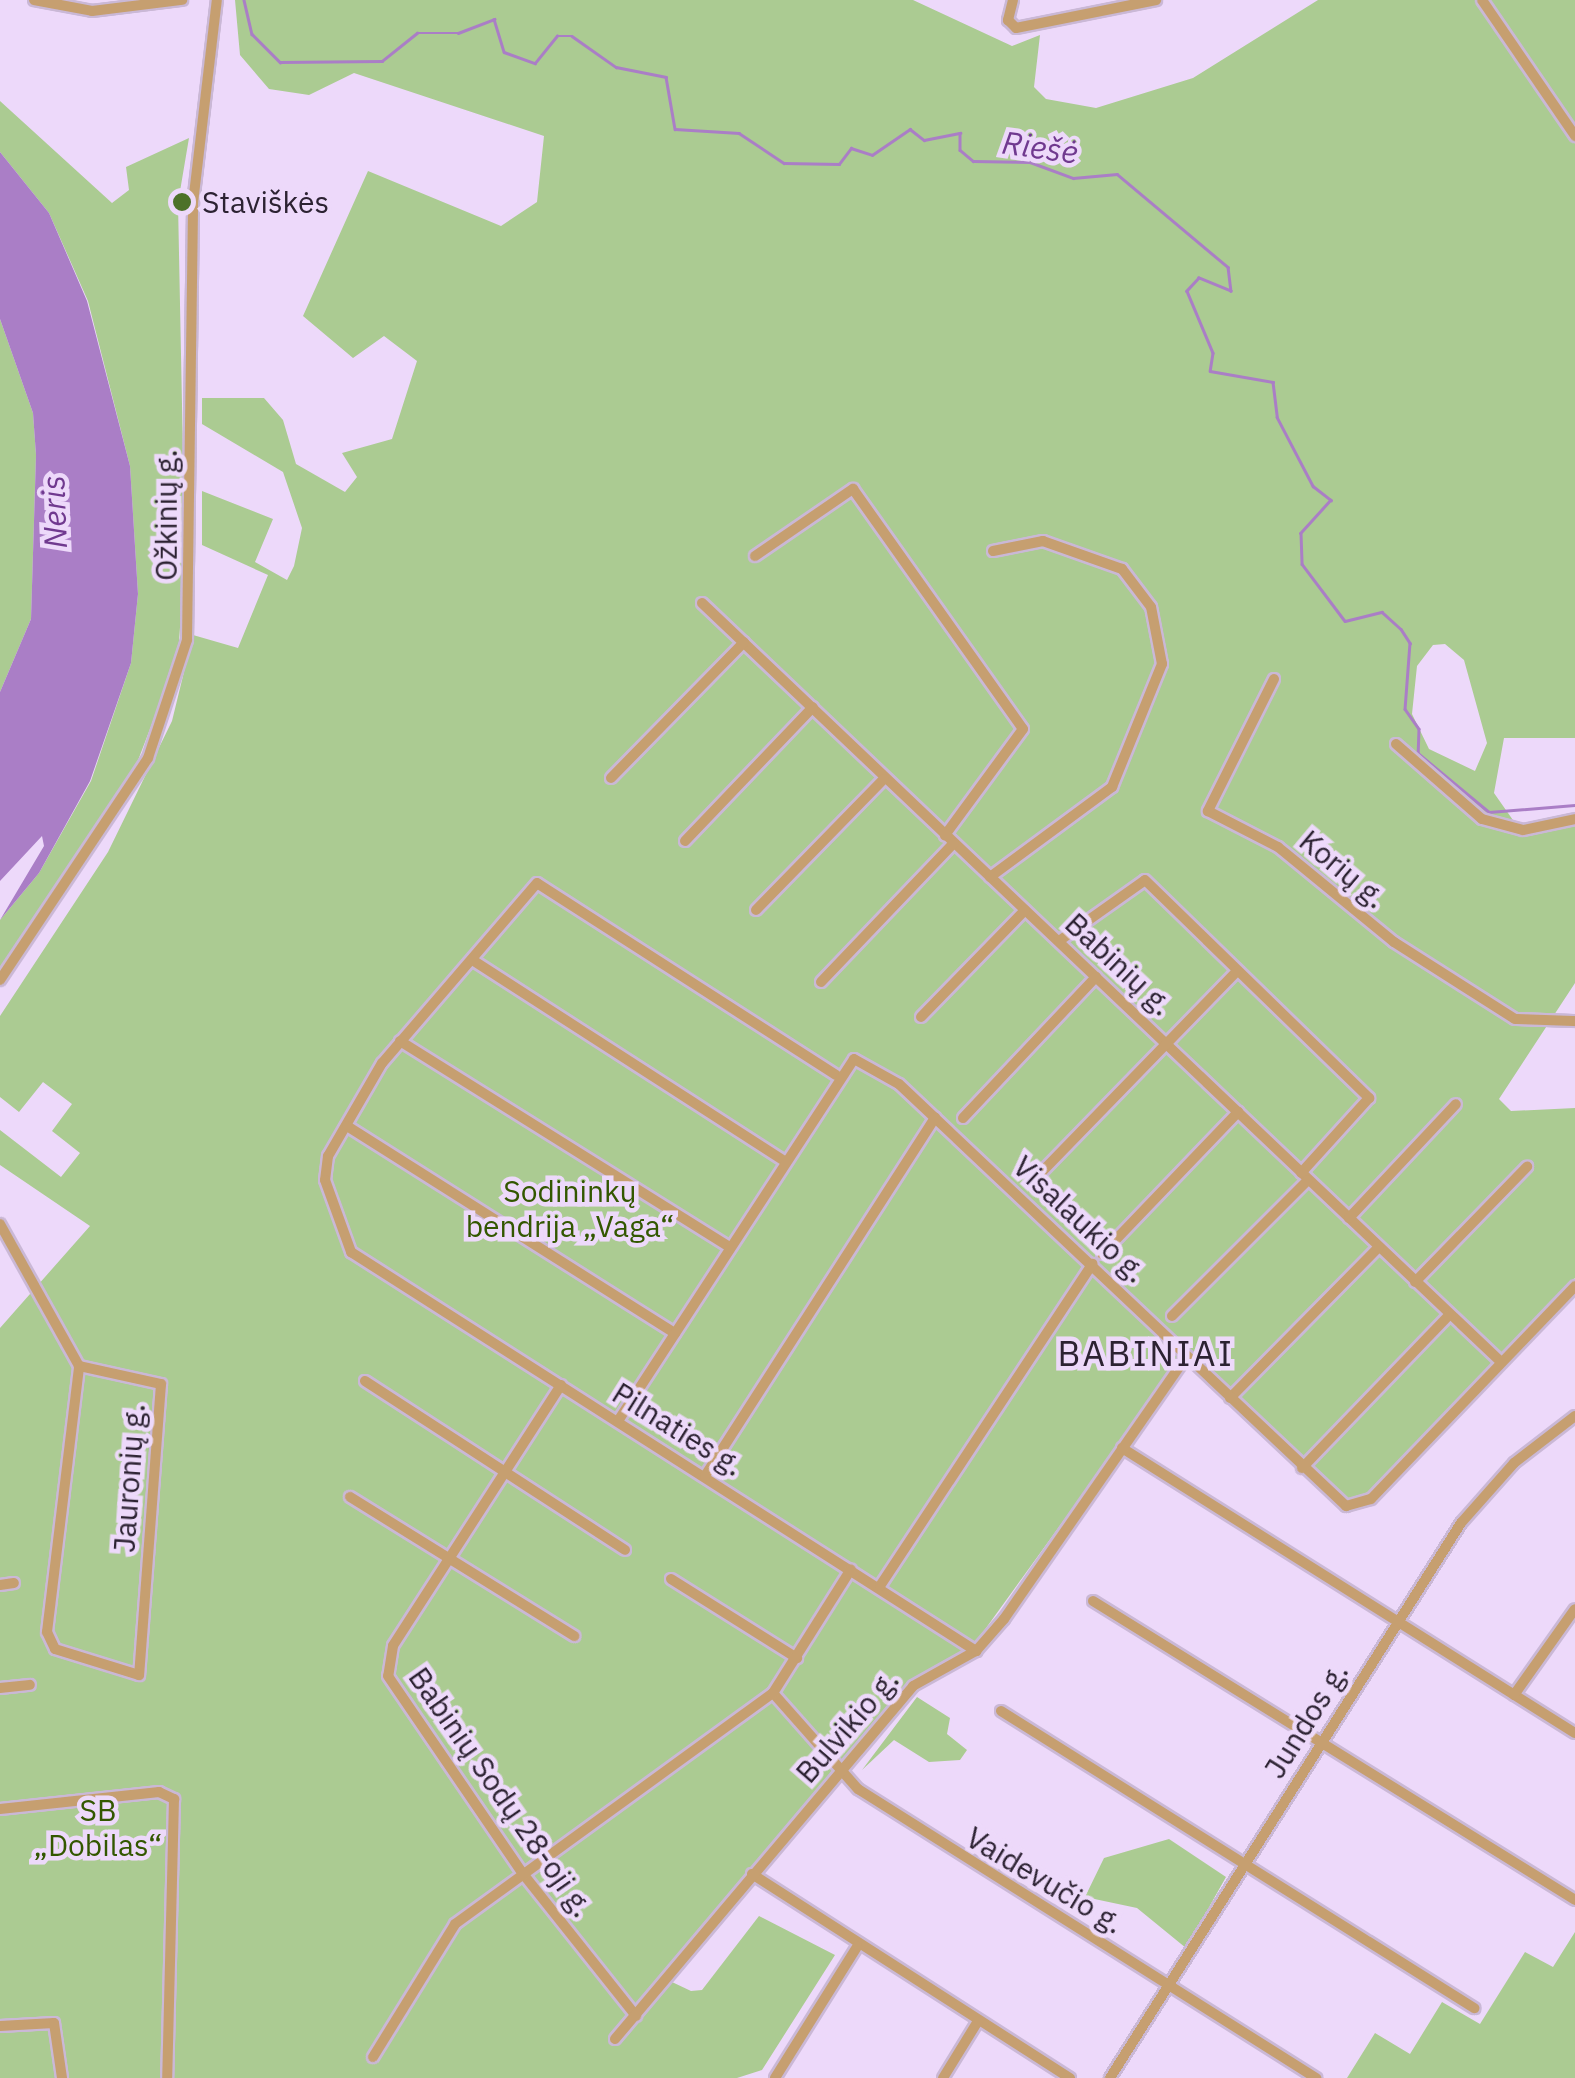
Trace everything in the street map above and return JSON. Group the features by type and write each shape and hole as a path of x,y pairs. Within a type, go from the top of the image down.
{"street":[{"path":"34,0 92,10 182,0"},
{"name":"Ožkinių g.","path":"0,980 148,758 184,653 193,203 217,0"},
{"path":"1013,0 1008,20 1016,28 1156,0"},
{"path":"1482,0 1575,136"},
{"path":"755,556 853,489 1023,729 950,839 822,982"},
{"path":"990,877 1112,787 1162,664 1151,608 1122,569 1043,540 994,550"},
{"name":"Babinių g.","path":"702,603 1501,1362"},
{"path":"611,778 744,642"},
{"name":"Korių g.","path":"1274,678 1208,811 1278,847 1383,934 1515,1019 1575,1021"},
{"path":"685,841 813,707"},
{"path":"1396,744 1432,784 1482,818 1524,830 1575,819"},
{"path":"756,910 884,778"},
{"path":"1059,941 1140,878 1369,1098 1305,1177 1172,1316"},
{"path":"618,1422 675,1333 730,1247 836,1075 538,884 400,1041 347,1126 675,1333"},
{"path":"921,1017 1025,910"},
{"path":"474,961 784,1160"},
{"path":"1032,1183 1237,971"},
{"path":"963,1118 1096,977"},
{"path":"400,1041 730,1247"},
{"name":"Visalaukio g.","path":"836,1075 854,1059 870,1060 1092,1264 1340,1503 1363,1504 1575,1286"},
{"path":"1349,1218 1456,1104"},
{"path":"1102,1254 1238,1112"},
{"path":"705,1476 935,1118"},
{"name":"Pilnaties g.","path":"347,1126 325,1180 352,1252 880,1586 976,1651"},
{"path":"1415,1282 1527,1167"},
{"path":"0,1224 79,1366"},
{"path":"1230,1398 1379,1247"},
{"path":"880,1586 1092,1264"},
{"path":"1302,1468 1449,1315"},
{"name":"Bulvikio g.","path":"615,2039 912,1686 976,1651 1187,1356"},
{"name":"Jauronių g.","path":"79,1366 161,1384 139,1675 55,1649 46,1632 79,1366"},
{"path":"365,1382 625,1550"},
{"name":"Babinių Sodų 28-oji g.","path":"562,1386 393,1646 388,1676 524,1875 636,2016"},
{"name":"Jundos g.","path":"1110,2078 1397,1622 1497,1479 1575,1416"},
{"path":"1122,1448 1575,1733"},
{"path":"350,1497 574,1636"},
{"path":"373,2056 449,1932 774,1693 851,1568"},
{"path":"671,1579 797,1658"},
{"path":"0,1583 14,1583"},
{"path":"1093,1601 1575,1900"},
{"path":"1514,1696 1575,1610"},
{"path":"0,1688 30,1685"},
{"name":"Vaidevučio g.","path":"774,1693 840,1772 946,1849 1316,2078"},
{"path":"1002,1711 1474,2008"},
{"path":"0,1809 159,1792 174,1799 168,2078"},
{"path":"752,1874 857,1947 1070,2078"},
{"path":"775,2078 857,1947"},
{"path":"942,2078 978,2020"},
{"path":"0,2026 54,2023 62,2078"}],"green space":[{"path":"235,0 913,0 1012,46 1040,35 1034,87 1046,99 1096,108 1193,78 1318,0 1575,0 1575,738 1504,738 1494,793 1522,833 1575,825 1575,983 1499,1099 1511,1111 1575,1108 1575,1278 1360,1500 1345,1501 1186,1351 968,1653 907,1685 696,1932 672,1982 691,1991 702,1990 759,1916 835,1955 762,2070 737,2078 0,2078 0,1328 90,1226 0,1165 0,1130 61,1177 80,1153 52,1131 72,1104 43,1082 19,1112 0,1097 0,1016 108,852 172,721 193,635 238,648 268,575 202,545 202,491 273,519 255,562 287,580 294,566 302,528 283,472 202,424 202,398 264,398 283,420 296,464 345,492 357,477 342,453 392,439 417,361 384,336 353,358 303,316 368,171 501,226 537,202 544,136 354,73 309,95 269,89 240,55","holes":["1445,644 1464,660 1487,743 1475,771 1429,749 1412,714 1417,666 1433,645"]},
{"path":"0,101 112,203 129,190 126,167 189,138 178,203 185,556 178,656 132,776 0,971 0,920 39,873 91,781 131,663 138,594 130,466 88,301 49,213 0,152"},
{"path":"0,319 33,413 36,455 31,619 0,692"},
{"path":"917,1697 950,1718 947,1734 967,1750 960,1760 929,1762 894,1740 862,1770"},
{"path":"1169,1839 1226,1877 1186,1948 1137,1908 1085,1897 1104,1858"},
{"path":"1575,1932 1575,2078 1347,2078 1375,2033 1410,2054 1442,2002 1480,2024 1525,1952 1553,1967"}],"water":[{"name":"Neris","path":"0,152 49,213 87,301 130,466 138,594 131,663 90,781 39,873 0,920 44,846 42,836 0,881 0,692 31,619 36,455 33,413 0,319"}],"waterway":[{"name":"Riešė","path":"244,0 252,34 280,62 382,61 417,33 458,33 494,19 504,52 535,63 557,36 572,36 616,67 666,77 675,129 739,133 784,163 839,164 851,148 872,155 910,129 924,140 960,133 960,150 973,161 1030,162 1073,178 1117,174 1228,267 1231,291 1199,278 1187,291 1213,353 1210,371 1273,382 1277,417 1313,486 1331,500 1301,533 1302,564 1345,621 1382,612 1410,643 1405,709 1419,729 1418,753 1489,812 1575,805"}],"place":[{"name":"Staviškės","path":"182,202"}],"district":[{"name":"BABINIAI","path":"1146,1353"}],"park label":[{"name":"Sodininkų bendrija „Vaga“","path":"570,1208"},
{"name":"SB „Dobilas“","path":"98,1827"}]}
